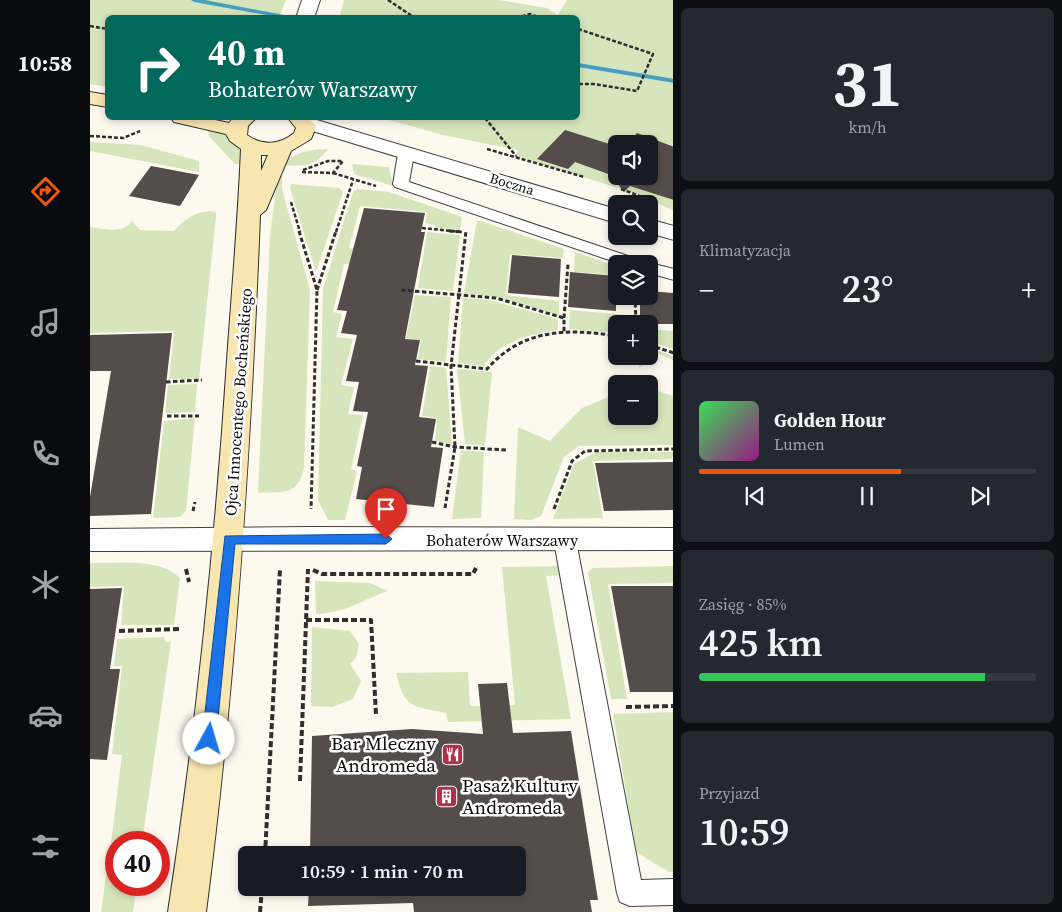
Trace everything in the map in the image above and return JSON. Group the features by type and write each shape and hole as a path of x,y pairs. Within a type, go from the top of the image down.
{"street":[{"path":"90,98 105,101"},
{"path":"201,120 241,124 237,136 242,142 251,146 271,149 295,132"},
{"name":"Ojca Innocentego Bocheńskiego","path":"250,220 295,132"},
{"name":"Boczna","path":"295,132 406,154 608,214"},
{"name":"Ojca Innocentego Bocheńskiego","path":"187,912 200,826 230,540 250,220 251,146"},
{"path":"658,229 673,233"},
{"name":"Bohaterów Warszawy","path":"90,540 309,538 565,541 673,539"}],"lane":[{"path":"406,154 401,184 612,255"},
{"path":"658,270 673,275"},
{"path":"565,541 630,892 673,892"}],"path":[{"path":"388,0 410,15"},
{"path":"90,26 105,28"},
{"path":"580,30 653,54 637,91 594,84 580,84"},
{"path":"487,120 516,156"},
{"path":"90,136 123,138 140,131"},
{"path":"328,161 343,161 333,173 299,172 328,161"},
{"path":"312,501 317,290 353,180"},
{"path":"290,200 317,290"},
{"path":"444,514 455,447 451,366 467,224"},
{"path":"422,228 466,232"},
{"path":"564,333 568,257"},
{"path":"401,290 496,298 564,318"},
{"path":"416,361 487,369 496,356 511,346 533,338 564,333 608,335"},
{"path":"658,348 673,353"},
{"path":"166,382 202,380"},
{"path":"167,416 199,416"},
{"path":"432,442 455,447 506,450"},
{"path":"552,515 572,461 585,451 673,449"},
{"path":"182,566 186,569 189,582 188,592"},
{"path":"265,846 280,569 289,568"},
{"path":"298,568 308,568 300,781"},
{"path":"306,620 371,620 376,715"},
{"path":"120,631 180,629"},
{"path":"596,708 673,706"},
{"path":"260,912 261,896"}],"green space":[{"path":"90,0 286,0 280,15 105,15 105,87 90,84"},
{"path":"344,0 499,0 547,8 558,15 340,15"},
{"path":"567,0 673,0 673,211 658,203 658,195 641,195 609,185 658,185 658,135 608,135 608,185 516,156 518,150 443,135 389,120 580,120 580,15 558,15"},
{"path":"207,129 220,133 232,140 240,151 243,164 235,164 209,136"},
{"path":"90,142 141,145 199,161 199,172 90,151"},
{"path":"328,149 318,160 307,165 280,165 290,157 302,153"},
{"path":"352,164 389,167 393,186 354,174"},
{"path":"278,175 282,175 282,189 310,290 304,468 297,484 288,491 258,493 270,235"},
{"path":"291,184 339,188 343,192 316,272 290,188"},
{"path":"357,189 389,192 462,217 460,230 435,228 435,225 425,223 427,212 360,206 349,248 359,249 355,265 344,264 333,312 342,314 336,337 353,339 341,385 354,387 348,414 363,415 351,470 357,471 345,520 328,520 318,500 323,289 353,192"},
{"path":"210,211 216,212 216,217 199,379 169,379 174,331 90,333 90,227 118,229 124,228 132,221 140,230 174,231 190,217"},
{"path":"477,220 564,249 563,258 510,254 506,295 559,301 559,315 498,297 464,293"},
{"path":"427,232 460,235 453,291 418,288"},
{"path":"575,252 608,263 608,274 574,272"},
{"path":"415,295 451,297 446,362 418,359 421,340 406,338"},
{"path":"463,298 489,300 558,319 558,330 516,340 498,350 484,366 458,363"},
{"path":"570,310 628,315 608,315 608,332 569,329"},
{"path":"658,330 673,331 673,349 658,344"},
{"path":"658,351 673,356 673,360 659,354"},
{"path":"430,366 446,368 452,444 435,441 437,418 422,416"},
{"path":"457,369 492,372 485,446 465,444"},
{"path":"197,384 195,412 165,413 168,385"},
{"path":"658,391 673,396 673,445 579,446 564,457 541,516 531,520 514,519 518,427 550,441 582,408 608,397 608,425 658,425"},
{"path":"195,418 186,511 180,517 153,518 164,421"},
{"path":"461,450 484,452 481,518 452,519"},
{"path":"596,452 673,452 673,459 593,461 603,518 553,519 574,464"},
{"path":"90,563 150,564 171,571 180,578 174,625 121,625 124,586 90,587"},
{"path":"563,566 565,575 546,576 571,719 448,722 446,713 418,707 407,700 399,685 396,673 468,672 470,706 515,705 502,567"},
{"path":"673,566 673,583 608,584 627,699 611,699 588,572 593,568"},
{"path":"315,581 370,583 388,591 345,609 316,614"},
{"path":"312,627 350,631 359,644 356,658 350,664 361,681 353,699 333,707 311,706"},
{"path":"164,637 165,642 171,642 144,831 112,831 122,755 112,754 122,666 114,666 117,639"},
{"path":"673,712 673,872 669,872 636,852 613,714"},
{"path":"105,883 105,896 135,896 133,912 101,912"}],"building":[{"path":"565,130 608,143 608,174 575,162 568,169 537,159"},
{"path":"658,141 673,147 673,200 630,186 624,192 619,185 658,185"},
{"path":"151,166 199,175 180,206 129,196"},
{"path":"364,208 425,213 421,232 425,232 405,339 420,340 415,365 428,366 419,417 436,419 431,447 443,448 434,507 356,499 362,467 357,466 368,412 353,411 359,382 346,381 357,335 341,333 347,311 337,310"},
{"path":"512,255 561,259 559,297 508,293"},
{"path":"570,272 608,275 608,305 616,305 616,311 568,307"},
{"path":"658,292 673,293 673,324 658,324 658,315 640,315 640,305 658,305"},
{"path":"172,333 151,514 90,516 90,497 111,371 90,371 90,335"},
{"path":"673,462 673,510 604,511 595,463"},
{"path":"611,586 673,586 673,692 630,692"},
{"path":"122,588 110,669 120,669 107,760 90,759 90,589"},
{"name":"Pasaż Kultury Andromeda","path":"507,683 513,733 571,731 598,900 590,900 592,912 414,912 413,903 308,906 309,896 526,896 526,846 310,846 312,736 412,729 483,734 478,684"}],"waterway":[{"path":"194,0 280,15"},
{"path":"580,65 673,81"}],"place":[{"name":"Bar Mleczny Andromeda","path":"452,754"},
{"name":"Pasaż Kultury Andromeda","path":"446,796"}],"route":[{"path":"209,739 230,540 386,539"}]}
